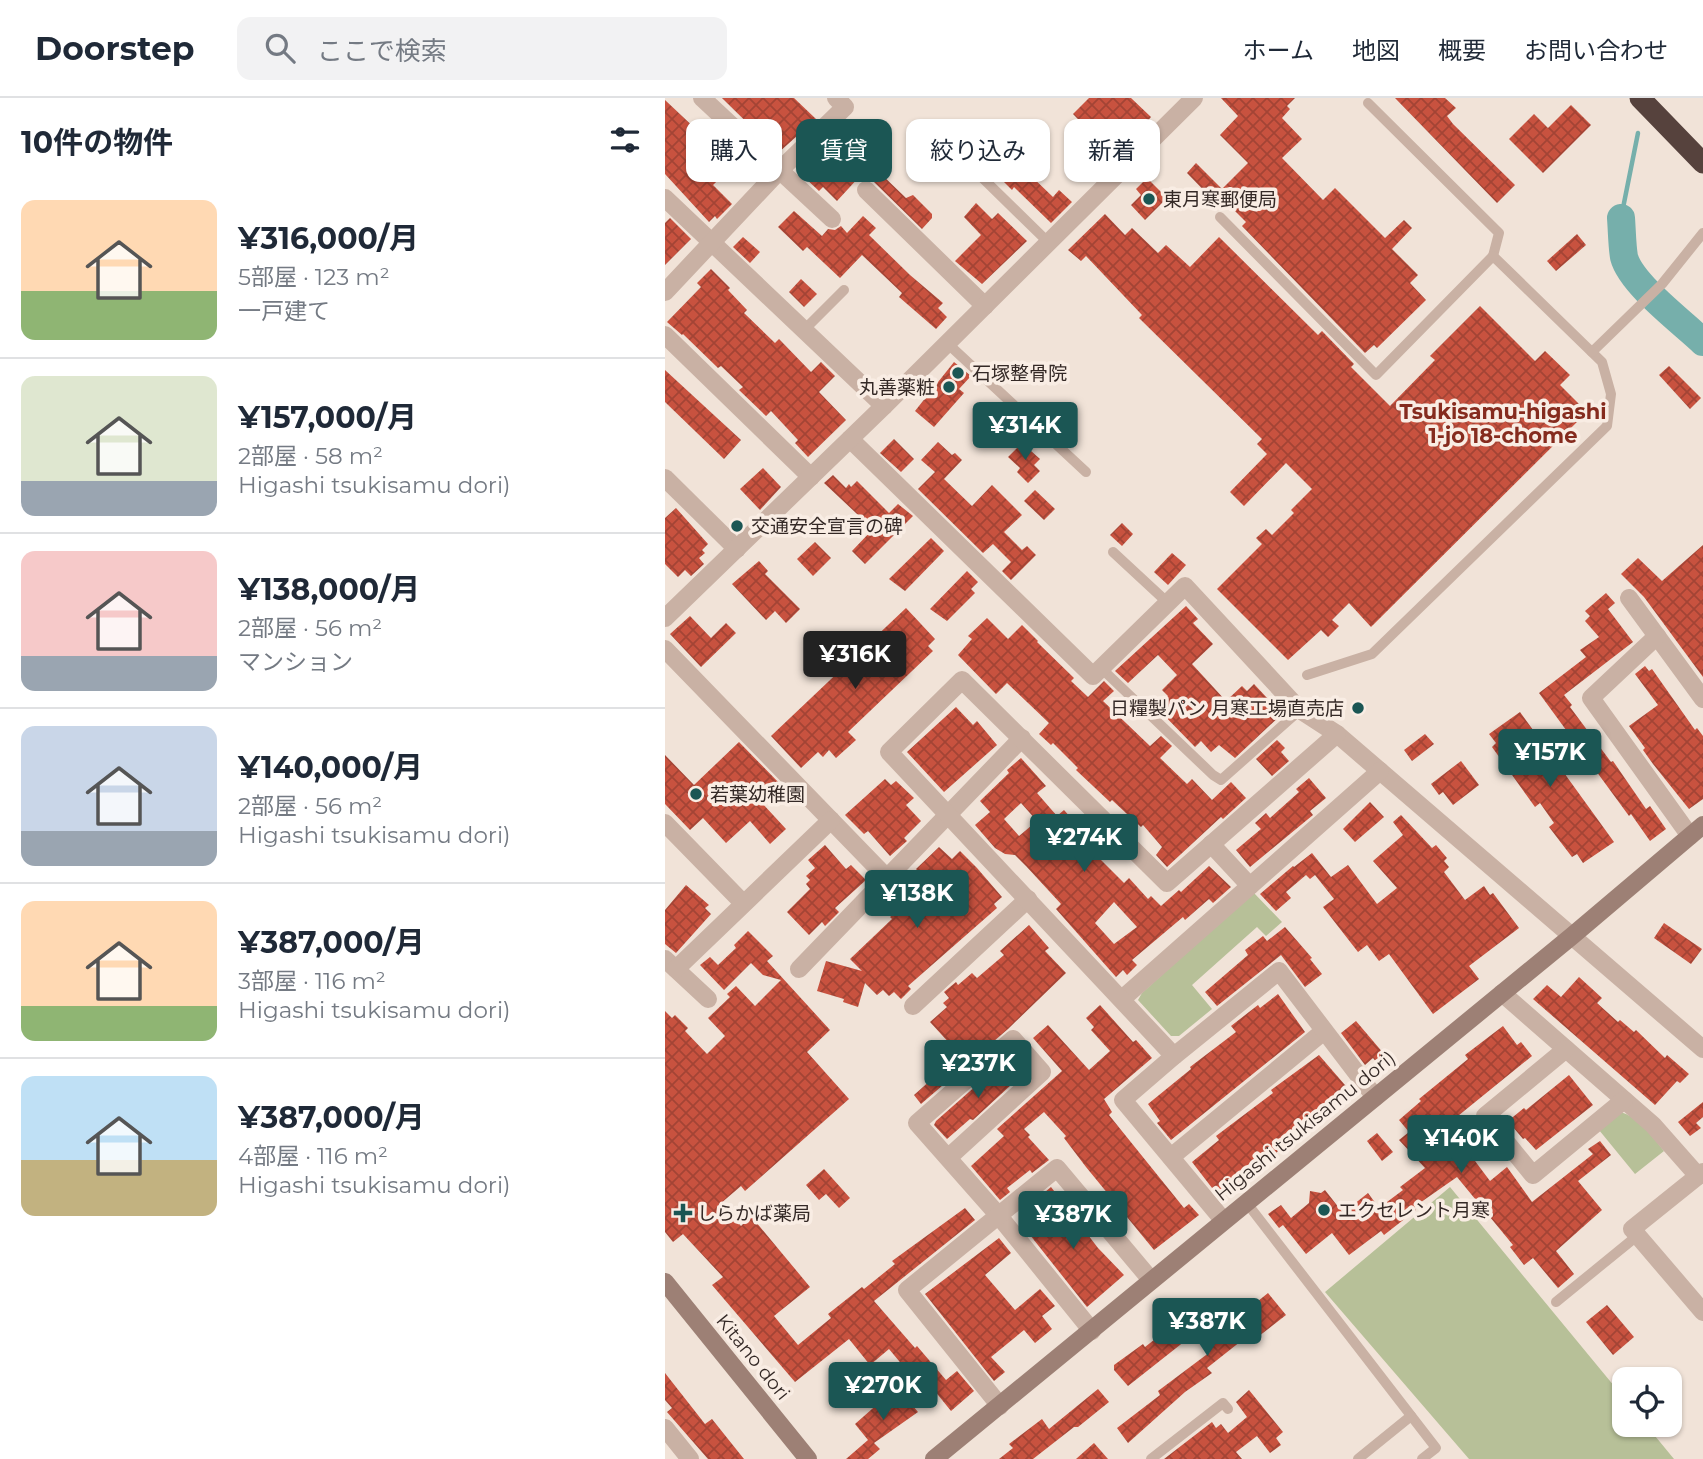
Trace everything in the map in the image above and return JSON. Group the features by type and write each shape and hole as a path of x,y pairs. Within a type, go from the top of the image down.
{"highway":[{"path":"1640,98 1703,163"}],"street":[{"path":"702,98 724,119"},
{"path":"782,168 845,107 836,98"},
{"path":"665,618 884,406 1194,98"},
{"path":"782,174 832,219"},
{"path":"665,292 769,182"},
{"path":"866,190 985,306"},
{"path":"665,198 884,406"},
{"path":"665,335 811,477"},
{"path":"850,439 1093,676 1185,586 1300,710 1337,734 1703,1049"},
{"path":"665,478 737,549"},
{"path":"1629,598 1703,699"},
{"path":"1657,636 1591,698 1697,831"},
{"path":"665,649 888,880"},
{"path":"1174,1056 889,752 962,680 1167,883 1337,734"},
{"path":"799,970 1022,738"},
{"path":"1122,999 1380,771"},
{"path":"708,999 671,964 743,903 831,820"},
{"path":"665,822 743,903"},
{"name":"Higashi tsukisamu dori)","path":"934,1459 1697,831"},
{"path":"1211,844 1250,887"},
{"path":"913,1006 1028,899"},
{"path":"1223,1220 1123,1100 1279,971 1375,1097"},
{"path":"1502,993 1653,1125 1701,1174 1632,1230 1703,1312"},
{"path":"1171,1157 1324,1031"},
{"path":"949,1157 1042,1072 1013,1039 917,1123 999,1216 1092,1331"},
{"path":"1566,1049 1485,1116 1533,1175 1624,1100"},
{"path":"1000,1406 907,1290 1057,1168 1151,1280"},
{"name":"Kitano dori","path":"668,1291 808,1459"},
{"path":"665,1428 690,1459"}],"lane":[{"path":"1220,217 1376,375 1493,256 1499,233 1368,103"},
{"path":"987,182 1049,243"},
{"path":"1592,352 1662,284 1703,233"},
{"path":"1307,675 1372,654 1607,426 1611,394 1602,362 1493,256"},
{"path":"804,330 844,290"},
{"path":"947,343 1086,472"},
{"path":"1113,552 1168,603"},
{"path":"1101,668 1221,780 1300,710"},
{"path":"1246,1202 1436,1448 1422,1459"},
{"path":"1556,1302 1637,1236"},
{"path":"1151,1459 1223,1403 1228,1409"},
{"path":"1358,1459 1411,1416"}],"green space":[{"path":"1253,892 1282,922 1266,936 1257,927 1192,985 1212,1009 1179,1036 1171,1036 1138,1000 1142,993"},
{"path":"1620,1112 1639,1122 1664,1151 1635,1174 1599,1130"},
{"path":"1450,1187 1612,1383 1612,1437 1656,1437 1674,1459 1469,1459 1325,1292"}],"building":[{"path":"722,98 794,98 816,119 796,119 796,137 782,149 782,119 743,119"},
{"path":"1089,98 1131,98 1151,117 1078,119 1073,114"},
{"path":"1221,98 1295,98 1287,106 1290,109 1282,118 1302,139 1282,158 1323,200 1335,188 1385,238 1404,220 1412,228 1392,249 1418,275 1410,283 1426,300 1377,348 1374,345 1365,353 1242,226 1246,222 1224,200 1218,205 1187,173 1196,163 1222,189 1248,163 1220,135 1238,116"},
{"path":"1395,98 1445,98 1456,108 1447,116 1453,124 1515,185 1497,203"},
{"path":"665,100 686,120 686,182 716,182 713,185 732,204 717,219 715,216 709,222 665,174"},
{"path":"1571,105 1591,125 1543,173 1509,139 1534,114 1548,128"},
{"path":"809,182 854,182 837,201 823,187 819,191"},
{"path":"874,182 889,182 906,198 913,195 932,214 932,218 922,229"},
{"path":"1004,182 1037,182 1053,197 1059,190 1072,202 1051,223 1014,187 1012,190"},
{"path":"1143,182 1151,182 1167,198 1145,220 1131,205 1141,195 1136,189"},
{"path":"976,203 992,219 998,213 1027,241 982,284 955,261 981,235 964,217"},
{"path":"794,211 822,236 828,229 835,230 841,226 847,233 863,216 876,228 869,235 943,303 938,308 947,317 936,329 899,297 902,293 862,255 840,278 807,247 803,251 778,227"},
{"path":"1105,214 1125,235 1132,228 1158,253 1166,245 1190,267 1219,237 1318,335 1322,331 1354,364 1351,367 1390,406 1435,360 1430,356 1480,306 1535,361 1545,351 1570,375 1560,385 1587,412 1371,627 1349,603 1332,620 1339,626 1328,637 1321,630 1288,660 1217,589 1262,544 1256,538 1266,529 1272,535 1294,513 1291,510 1312,489 1286,463 1244,506 1230,492 1267,454 1257,444 1262,439 1139,318 1142,315 1086,256 1081,261 1068,250"},
{"path":"670,218 691,239 665,265 665,223"},
{"path":"1577,234 1586,245 1556,271 1547,261"},
{"path":"743,237 760,252 750,263 733,247"},
{"path":"711,269 747,310 744,313 775,343 779,339 811,372 821,362 835,376 819,392 846,420 808,457 795,443 798,440 771,411 766,416 739,390 743,387 721,366 718,368 667,322 701,287 697,283"},
{"path":"801,279 817,294 804,307 789,292"},
{"path":"954,362 971,376 959,389 964,393 934,427 915,411"},
{"path":"1669,366 1701,398 1690,409 1659,375"},
{"path":"665,370 741,440 724,459 665,402"},
{"path":"894,439 914,459 901,472 880,453"},
{"path":"938,442 962,460 944,479 972,506 992,485 1022,515 1004,532 1022,550 1027,546 1036,555 1011,580 1002,571 1011,562 993,544 983,553 918,489 935,472 921,460"},
{"path":"1022,443 1040,459 1034,465 1040,471 1028,483 1017,472 1020,468 1008,457"},
{"path":"763,468 781,487 760,510 740,489"},
{"path":"833,475 846,488 857,481 889,513 898,504 913,516 865,564 852,551 873,529 824,483"},
{"path":"1035,490 1055,509 1044,520 1024,501"},
{"path":"676,508 708,544 702,550 705,553 699,558 704,564 691,576 685,570 678,577 665,564 665,518"},
{"path":"1122,523 1133,534 1122,546 1110,535"},
{"path":"931,538 944,551 905,591 889,579"},
{"path":"815,542 831,558 813,576 797,559"},
{"path":"1703,545 1703,677 1644,597 1621,574 1638,558 1662,581"},
{"path":"1172,553 1186,565 1168,585 1154,572"},
{"path":"759,561 768,571 765,574 800,609 786,623 775,611 766,620 732,584"},
{"path":"967,571 978,582 971,589 975,593 947,621 930,609"},
{"path":"1606,593 1615,603 1608,609 1633,642 1564,695 1572,705 1570,707 1611,762 1613,761 1646,809 1650,806 1666,829 1650,841 1539,693 1586,657 1580,650 1599,637 1585,621 1590,616 1585,611"},
{"path":"1186,606 1198,619 1193,623 1213,644 1192,664 1226,701 1242,686 1247,691 1254,684 1282,714 1235,758 1219,745 1211,752 1201,741 1195,747 1156,707 1168,696 1162,690 1177,675 1158,655 1128,683 1115,671"},
{"path":"906,608 935,639 928,646 933,651 848,732 856,740 836,758 829,750 823,757 818,752 801,768 771,736"},
{"path":"690,616 711,638 726,623 736,633 701,667 670,634"},
{"path":"987,618 1008,639 1022,625 1074,678 1071,681 1088,697 1104,681 1114,691 1103,701 1150,746 1161,736 1172,746 1160,758 1187,784 1192,779 1212,800 1231,782 1246,798 1223,819 1221,817 1167,867 1156,855 1162,847 1143,825 1141,827 1112,800 1110,802 1076,770 1078,768 1053,743 1051,745 1039,734 1049,723 1007,683 996,694 958,655 972,639 968,636"},
{"path":"1645,666 1649,671 1652,669 1695,730 1697,728 1703,736 1703,799 1689,809 1653,764 1629,726 1658,705 1635,674"},
{"path":"956,707 973,725 977,721 997,745 944,792 907,752"},
{"path":"1520,712 1614,842 1583,863 1577,854 1572,857 1549,827 1554,823 1540,803 1535,807 1492,747 1496,743 1489,734"},
{"path":"1425,734 1434,744 1412,761 1404,750"},
{"path":"1277,740 1285,748 1281,752 1289,761 1272,776 1256,759"},
{"path":"739,742 781,785 762,803 786,829 770,844 750,821 726,843 703,818 690,830 665,804 665,755 694,785"},
{"path":"1021,758 1046,786 1037,793 1057,816 1064,810 1078,826 1074,830 1124,883 1129,878 1148,899 1151,896 1161,906 1209,866 1231,887 1213,903 1209,899 1185,920 1183,917 1132,960 1137,965 1127,975 1123,970 1116,977 1056,909 1061,904 1026,866 1015,855 1005,854 995,848 975,825 990,812 980,801 1009,773 1007,770","holes":["1021,803 1037,821 1019,836 1004,819","1114,902 1137,927 1114,944 1095,923"]},
{"path":"1461,761 1479,785 1453,805 1443,792 1439,795 1431,784"},
{"path":"1309,778 1326,798 1310,811 1313,815 1250,867 1236,850 1261,829 1255,823 1266,813 1270,818 1299,792 1296,789"},
{"path":"885,779 891,785 896,781 914,798 906,805 921,821 904,838 907,841 890,856 868,831 864,834 845,815"},
{"path":"1370,802 1384,817 1355,842 1343,829"},
{"path":"1401,815 1432,848 1436,845 1447,858 1444,861 1449,867 1444,872 1465,900 1484,886 1490,895 1493,893 1519,928 1469,966 1479,979 1433,1014 1389,954 1379,961 1367,945 1358,952 1323,907 1334,899 1315,875 1310,879 1306,875 1286,892 1291,898 1276,911 1260,894 1312,853 1331,877 1348,865 1377,904 1397,888 1373,861 1403,835 1393,822"},
{"path":"825,845 846,869 851,865 866,880 835,908 839,912 825,926 822,922 809,935 787,912 810,889 806,884 810,880 806,876 815,868 808,860"},
{"path":"939,847 952,859 960,851 977,868 1002,897 994,904 997,908 908,986 911,989 901,999 894,992 889,996 883,990 877,995 865,983 858,1007 843,1002 844,999 817,991 826,961 862,971 850,959 892,919 890,917 903,905 900,902 925,879 916,869"},
{"path":"686,885 709,905 705,908 711,914 676,953 665,944 665,910"},
{"path":"1664,923 1702,949 1691,964 1654,938"},
{"path":"1029,925 1049,948 1045,951 1066,973 1008,1029 921,1104 914,1095 932,1079 928,1075 952,1054 948,1050 952,1046 930,1022 947,1007 943,1003 949,998 944,992 972,973 977,978 1004,955 1000,951"},
{"path":"1285,927 1322,974 1305,987 1281,955 1217,1006 1205,992 1248,955 1245,950 1263,936 1267,941"},
{"path":"748,931 773,956 767,961 830,1030 807,1052 849,1099 745,1191 741,1186 720,1204 741,1226 751,1216 810,1287 774,1316 798,1345 831,1318 828,1314 895,1264 892,1261 965,1208 975,1220 874,1301 946,1380 957,1371 974,1391 951,1411 921,1374 914,1379 889,1349 870,1365 849,1339 795,1382 712,1285 723,1277 683,1234 673,1242 665,1232 665,1011 672,1018 675,1015 688,1028 685,1031 707,1054 725,1036 708,1018 730,997 727,994 736,986 755,1006 781,980 763,975 751,963 724,990 700,965 710,957 718,965 736,948 734,945"},
{"path":"1579,977 1602,998 1597,1003 1618,1022 1620,1020 1634,1032 1636,1030 1665,1058 1667,1055 1689,1074 1680,1083 1677,1081 1655,1105 1533,999 1547,985 1561,997"},
{"path":"1278,994 1305,1032 1171,1140 1157,1123 1160,1121 1148,1104 1236,1032 1231,1026 1258,1005 1260,1008"},
{"path":"1100,1005 1133,1042 1136,1040 1152,1058 1104,1099 1112,1112 1109,1115 1184,1208 1189,1204 1199,1215 1154,1250 1086,1167 1064,1138 1066,1136 1044,1112 1024,1129 1049,1160 1032,1173 1030,1170 1007,1188 1010,1192 1000,1200 971,1166 1004,1136 997,1129 1062,1071 1033,1038 1048,1025 1089,1070 1110,1051 1091,1030 1094,1027 1086,1018"},
{"path":"1356,1021 1390,1061 1381,1068 1373,1058 1365,1065 1341,1033"},
{"path":"1503,1026 1517,1045 1521,1042 1532,1056 1453,1120 1481,1156 1475,1161 1490,1181 1507,1167 1532,1202 1593,1154 1588,1149 1600,1141 1611,1155 1578,1181 1602,1210 1556,1251 1574,1274 1558,1288 1533,1258 1524,1265 1510,1247 1513,1245 1457,1177 1414,1207 1416,1210 1384,1235 1381,1231 1349,1255 1332,1233 1306,1254 1283,1225 1279,1228 1268,1214 1281,1205 1291,1218 1309,1203 1310,1191 1321,1193 1325,1190 1343,1213 1368,1193 1379,1208 1403,1190 1400,1187 1425,1168 1399,1140 1409,1132 1399,1120 1421,1101 1419,1099 1468,1059 1465,1055"},
{"path":"1319,1055 1351,1092 1302,1126 1304,1128 1267,1161 1262,1154 1235,1175 1240,1181 1219,1197 1192,1162 1219,1140 1216,1136 1273,1093 1271,1090"},
{"path":"1012,1060 1023,1074 973,1120 970,1119 947,1139 934,1125 936,1121 986,1077 989,1080"},
{"path":"1569,1075 1593,1105 1536,1150 1508,1121"},
{"path":"1703,1102 1703,1117 1696,1123 1701,1128 1690,1136 1678,1122"},
{"path":"1377,1133 1393,1152 1382,1161 1367,1141"},
{"path":"824,1169 850,1198 839,1208 826,1194 819,1200 806,1185"},
{"path":"1051,1187 1098,1248 1124,1275 1087,1307 1030,1235 1049,1220 1033,1202"},
{"path":"999,1238 1011,1253 985,1275 1015,1310 1040,1289 1055,1306 1042,1316 1052,1329 1035,1343 1024,1330 991,1357 1005,1372 994,1381 925,1294"},
{"path":"1268,1293 1286,1315 1259,1336 1255,1330 1207,1368 1212,1373 1185,1392 1128,1443 1117,1428 1160,1395 1158,1391 1210,1352 1197,1336 1230,1309 1237,1318"},
{"path":"1607,1305 1634,1337 1613,1355 1586,1322"},
{"path":"1173,1325 1185,1341 1128,1386 1114,1370 1114,1365 1143,1344 1145,1347"},
{"path":"665,1373 705,1424 712,1419 744,1459 708,1459 667,1412 672,1408 665,1400"},
{"path":"897,1387 918,1412 874,1443 880,1449 868,1459 846,1459 868,1440 855,1424"},
{"path":"1098,1389 1109,1402 1033,1459 999,1459 1013,1448 1009,1444 1042,1419 1049,1429"},
{"path":"1249,1390 1283,1432 1276,1438 1281,1445 1270,1453 1257,1436 1236,1452 1242,1459 1164,1459 1212,1422 1216,1428 1221,1424 1228,1433 1247,1417 1236,1402"},
{"path":"1094,1443 1108,1459 1076,1459"}],"waterway":[{"path":"1621,218 1638,133"},
{"path":"1621,218 1624,257 1636,279 1703,342"}],"place":[{"name":"東月寒郵便局","path":"1149,199"},
{"name":"石塚整骨院","path":"958,373"},
{"name":"丸善薬粧","path":"949,387"},
{"name":"交通安全宣言の碑","path":"737,526"},
{"name":"日糧製パン 月寒工場直売店","path":"1358,708"},
{"name":"若葉幼稚園","path":"696,794"},
{"name":"エクセレント月寒","path":"1324,1210"},
{"name":"しらかば薬局","path":"683,1213"}],"district":[{"name":"Tsukisamu-higashi 1-jo 18-chome","path":"1503,423"}]}
